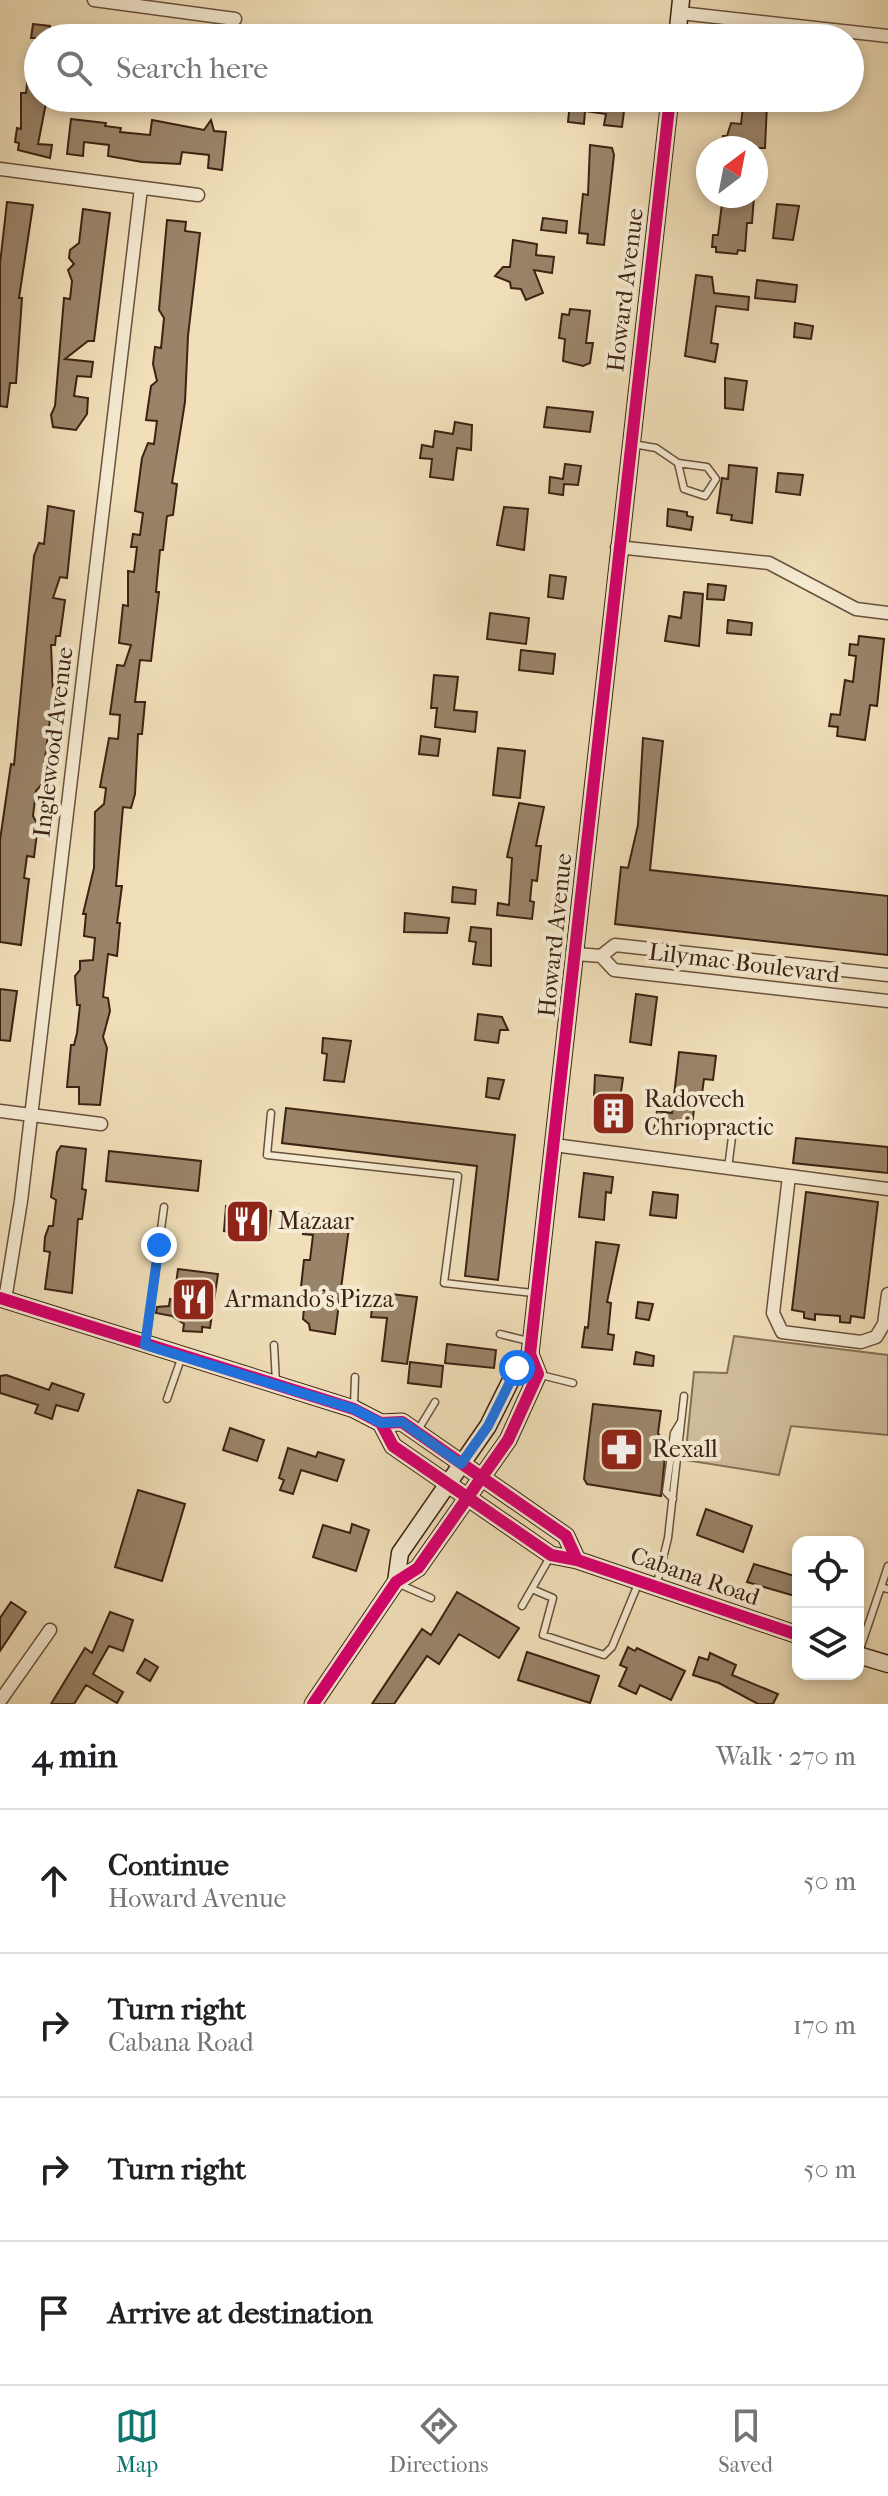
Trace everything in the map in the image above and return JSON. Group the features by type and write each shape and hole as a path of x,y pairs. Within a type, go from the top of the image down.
{"street":[{"path":"94,0 163,4 235,19"},
{"path":"681,6 805,24"},
{"path":"864,33 888,36"},
{"name":"Howard Avenue","path":"313,1704 396,1582 418,1568 508,1440 538,1374 531,1348 576,954 617,547 668,112"},
{"path":"0,169 198,195"},
{"name":"Inglewood Avenue","path":"2,1299 31,1115 141,188"},
{"path":"617,547 769,563 856,609 888,613"},
{"name":"Lilymac Boulevard","path":"601,956 615,945 888,975"},
{"name":"Lilymac Boulevard","path":"576,954 601,956 614,970 888,1001"},
{"path":"0,1111 101,1124"},
{"path":"554,1145 888,1189"},
{"path":"789,1176 773,1313 782,1332 861,1342 876,1337 884,1324 888,1294"},
{"name":"Cabana Road","path":"2,1299 354,1409 381,1423 402,1422 566,1536 577,1560"},
{"name":"Howard Avenue","path":"396,1582 400,1553 488,1426 517,1368 531,1348"},
{"name":"Cabana Road","path":"381,1423 393,1446 551,1555 577,1560 792,1633"},
{"path":"0,1701 50,1630"},
{"path":"864,1656 888,1664"}],"lane":[{"path":"630,443 656,448 678,463 707,467 716,479 713,489 705,496 684,489 678,463"},
{"path":"271,1113 267,1155 458,1176 444,1283 537,1294"},
{"path":"728,1168 732,1137"},
{"path":"145,1345 164,1207"},
{"path":"500,1334 531,1348"},
{"path":"274,1345 277,1386"},
{"path":"167,1399 182,1356"},
{"path":"538,1374 573,1383"},
{"path":"354,1409 355,1377"},
{"path":"656,1587 673,1499 666,1492 674,1433 682,1421 684,1396"},
{"path":"416,1432 435,1402"},
{"path":"522,1606 551,1555"},
{"path":"864,1639 884,1588 888,1566"},
{"path":"532,1589 553,1598 543,1635 604,1655 612,1647 639,1581"},
{"path":"396,1582 431,1598"}],"shaded area":[{"path":"734,1336 888,1355 888,1435 791,1426 779,1475 685,1460 694,1372 727,1373"}],"building":[{"path":"21,93 24,93 24,112 44,112 38,144 52,145 50,158 18,150 19,143 15,142 17,128 21,129"},
{"path":"569,112 585,112 584,124 568,122"},
{"path":"592,112 624,112 622,127 604,125 606,114"},
{"path":"742,112 767,112 766,136 727,136 731,123 741,124"},
{"path":"71,119 106,123 105,126 121,128 120,132 150,135 152,120 204,130 211,120 214,131 226,132 222,170 208,168 209,155 182,152 180,164 108,156 109,145 84,142 83,156 67,154"},
{"path":"590,145 612,148 614,155 604,245 587,243 588,234 579,233 583,194 588,195"},
{"path":"7,202 33,205 19,298 22,298 16,383 10,383 7,407 0,406 0,264"},
{"path":"777,204 799,206 793,240 773,238"},
{"path":"721,208 753,208 752,223 747,223 745,251 738,250 737,254 716,252 716,247 712,247 713,235 718,235"},
{"path":"83,209 110,213 94,341 88,341 65,359 93,362 91,377 77,376 74,396 88,398 87,414 76,430 53,427 51,415 55,406 64,298 70,299 72,281 68,270 74,264 69,258 70,250 79,243"},
{"path":"543,218 567,221 566,233 541,230"},
{"path":"167,220 186,222 185,231 200,233 188,336 185,402 172,483 177,484 173,515 167,516 163,550 160,550 151,661 140,660 135,702 145,702 142,734 138,734 135,794 131,808 123,807 116,886 122,886 117,923 120,923 117,956 108,954 103,997 108,998 110,1011 103,1037 107,1048 100,1105 79,1104 79,1087 67,1087 71,1045 74,1045 77,1033 80,1005 77,1005 75,976 80,970 80,961 93,960 95,938 84,936 86,914 83,914 94,868 95,812 104,804 106,788 100,787 109,738 118,739 120,715 110,714 117,665 124,666 131,645 119,643 123,605 128,606 128,571 134,572 137,547 131,547 133,534 140,535 143,513 135,511 142,458 148,443 154,444 157,421 146,420 151,386 157,381 153,364 155,347 161,348 164,318 159,310"},
{"path":"513,240 537,244 536,255 554,257 552,273 534,270 543,293 526,300 521,289 511,288 510,282 495,276 503,267 510,267"},
{"path":"696,275 712,277 714,293 749,297 748,310 716,306 711,343 718,344 715,362 685,356"},
{"path":"757,280 797,285 795,302 755,298"},
{"path":"570,309 590,311 586,343 593,343 590,363 583,366 563,361 565,339 559,338 562,314 569,315"},
{"path":"795,323 813,326 811,339 794,337"},
{"path":"725,378 747,381 743,410 725,408"},
{"path":"547,407 593,412 590,432 544,427"},
{"path":"455,422 472,425 471,450 457,448 453,480 430,477 432,459 420,458 422,445 433,447 435,431 453,434"},
{"path":"565,464 581,466 578,485 564,484 563,495 549,493 550,477 563,479"},
{"path":"729,465 757,468 752,523 731,520 732,515 717,513 722,478 728,479"},
{"path":"778,473 803,475 800,495 776,492"},
{"path":"48,506 74,511 67,578 60,577 53,598 65,600 60,636 56,636 55,645 51,645 53,694 42,784 36,791 33,816 38,825 34,857 27,856 24,878 29,879 21,945 0,942 0,840 11,764 14,765 34,556 39,543 44,544"},
{"path":"504,507 528,509 524,550 497,545"},
{"path":"668,509 687,512 687,516 693,517 691,530 667,526"},
{"path":"550,575 566,577 563,599 548,597"},
{"path":"708,584 726,586 724,600 707,599"},
{"path":"684,592 703,594 699,646 665,641 669,616 681,618"},
{"path":"490,613 529,618 526,644 487,639"},
{"path":"728,620 752,623 751,635 727,633"},
{"path":"859,636 884,639 877,706 870,705 865,740 837,736 838,727 829,726 831,714 840,715 845,680 853,682 856,656 849,655 850,644 858,645"},
{"path":"521,650 555,654 553,674 519,670"},
{"path":"434,675 458,677 454,710 477,712 475,732 435,727 437,708 431,708"},
{"path":"421,736 440,739 438,756 419,754"},
{"path":"643,738 663,741 650,870 888,896 888,955 615,924 621,867 628,868 638,825"},
{"path":"498,748 525,751 520,798 493,795"},
{"path":"519,803 544,807 536,846 541,846 537,881 532,880 532,919 497,915 498,903 509,905 512,858 507,857"},
{"path":"453,887 476,890 475,904 452,902"},
{"path":"405,913 449,918 447,933 404,932"},
{"path":"471,927 491,929 491,966 473,964 476,942 469,941"},
{"path":"0,989 17,991 10,1041 0,1040"},
{"path":"636,994 657,997 651,1045 630,1042"},
{"path":"478,1014 502,1017 508,1030 500,1030 498,1043 475,1040"},
{"path":"323,1038 351,1041 344,1082 324,1080 327,1054 322,1053"},
{"path":"679,1052 716,1056 713,1080 704,1079 701,1101 695,1101 691,1134 654,1130 657,1111 672,1113"},
{"path":"595,1075 623,1078 619,1106 633,1108 631,1123 593,1119"},
{"path":"488,1078 504,1080 499,1099 486,1097"},
{"path":"286,1108 515,1135 498,1280 465,1276 477,1166 282,1143"},
{"path":"796,1138 888,1147 888,1173 793,1163"},
{"path":"61,1146 86,1149 82,1189 86,1190 82,1219 78,1219 72,1293 45,1289 50,1252 44,1251 45,1237 49,1226 53,1226 56,1200 51,1197 57,1152"},
{"path":"109,1151 201,1161 198,1191 106,1181"},
{"path":"584,1173 613,1177 611,1193 606,1192 604,1220 579,1217"},
{"path":"653,1192 678,1195 676,1218 650,1215"},
{"path":"806,1192 878,1202 864,1318 851,1316 850,1323 840,1322 840,1316 815,1314 815,1320 804,1318 804,1312 792,1310"},
{"name":"Mazaar","path":"226,1206 271,1211 268,1236 224,1231"},
{"path":"305,1214 350,1220 335,1334 310,1330 303,1319 305,1297 300,1296 304,1260 310,1260 313,1235 303,1234"},
{"path":"596,1242 619,1245 607,1302 611,1303 608,1334 614,1335 612,1350 582,1347 585,1327 588,1328"},
{"name":"Armando's Pizza","path":"178,1269 218,1274 210,1328 202,1327 202,1332 183,1331 184,1324 172,1316 156,1313 157,1307 169,1306 170,1299 174,1300"},
{"path":"374,1292 417,1297 407,1364 382,1361 387,1318 371,1317"},
{"path":"638,1302 653,1304 649,1320 636,1318"},
{"path":"447,1344 496,1350 494,1368 445,1363"},
{"path":"636,1352 654,1356 653,1366 634,1364"},
{"path":"410,1362 443,1366 441,1387 408,1383"},
{"path":"6,1375 49,1390 52,1383 84,1394 78,1411 56,1405 52,1419 35,1413 38,1405 0,1393 0,1376"},
{"path":"593,1404 661,1411 658,1433 666,1446 661,1496 587,1484 584,1479"},
{"path":"230,1428 264,1440 257,1461 223,1450"},
{"path":"288,1448 316,1457 318,1452 344,1460 337,1481 301,1470 293,1494 280,1490 284,1480 279,1478"},
{"path":"138,1490 185,1504 162,1581 115,1567"},
{"path":"706,1509 752,1526 743,1552 697,1535"},
{"path":"352,1524 369,1530 356,1571 313,1557 323,1525 350,1533"},
{"path":"754,1564 792,1575 792,1595 747,1582"},
{"path":"457,1592 519,1628 499,1658 459,1634 439,1664 427,1656 394,1704 372,1704 422,1629 431,1635"},
{"path":"11,1602 26,1612 0,1651 0,1618"},
{"path":"110,1612 133,1620 123,1651 109,1646 93,1674 123,1692 117,1703 86,1685 74,1704 51,1704 85,1648 92,1653"},
{"path":"628,1647 635,1651 637,1648 685,1671 671,1700 640,1685 636,1694 619,1686 627,1668 620,1665"},
{"path":"527,1652 599,1676 590,1703 518,1680"},
{"path":"710,1653 736,1665 732,1675 778,1694 773,1704 758,1704 719,1683 693,1675 699,1657 708,1660"},
{"path":"145,1659 158,1667 150,1681 137,1673"}],"cycle path":[{"path":"313,1704 396,1582 418,1568 508,1440 538,1374 530,1354 668,112"},
{"path":"0,1298 354,1409 381,1423 402,1422 566,1536 577,1560"},
{"path":"381,1423 393,1446 551,1555 577,1560 792,1633"}],"place":[{"name":"Radovech Chriopractic","path":"613,1113"},
{"name":"Mazaar","path":"247,1221"},
{"name":"Armando's Pizza","path":"194,1299"},
{"name":"Rexall","path":"621,1449"}],"route":[{"path":"159,1245 145,1345 354,1409 381,1423 402,1422 461,1464 505,1398 517,1368"}]}
